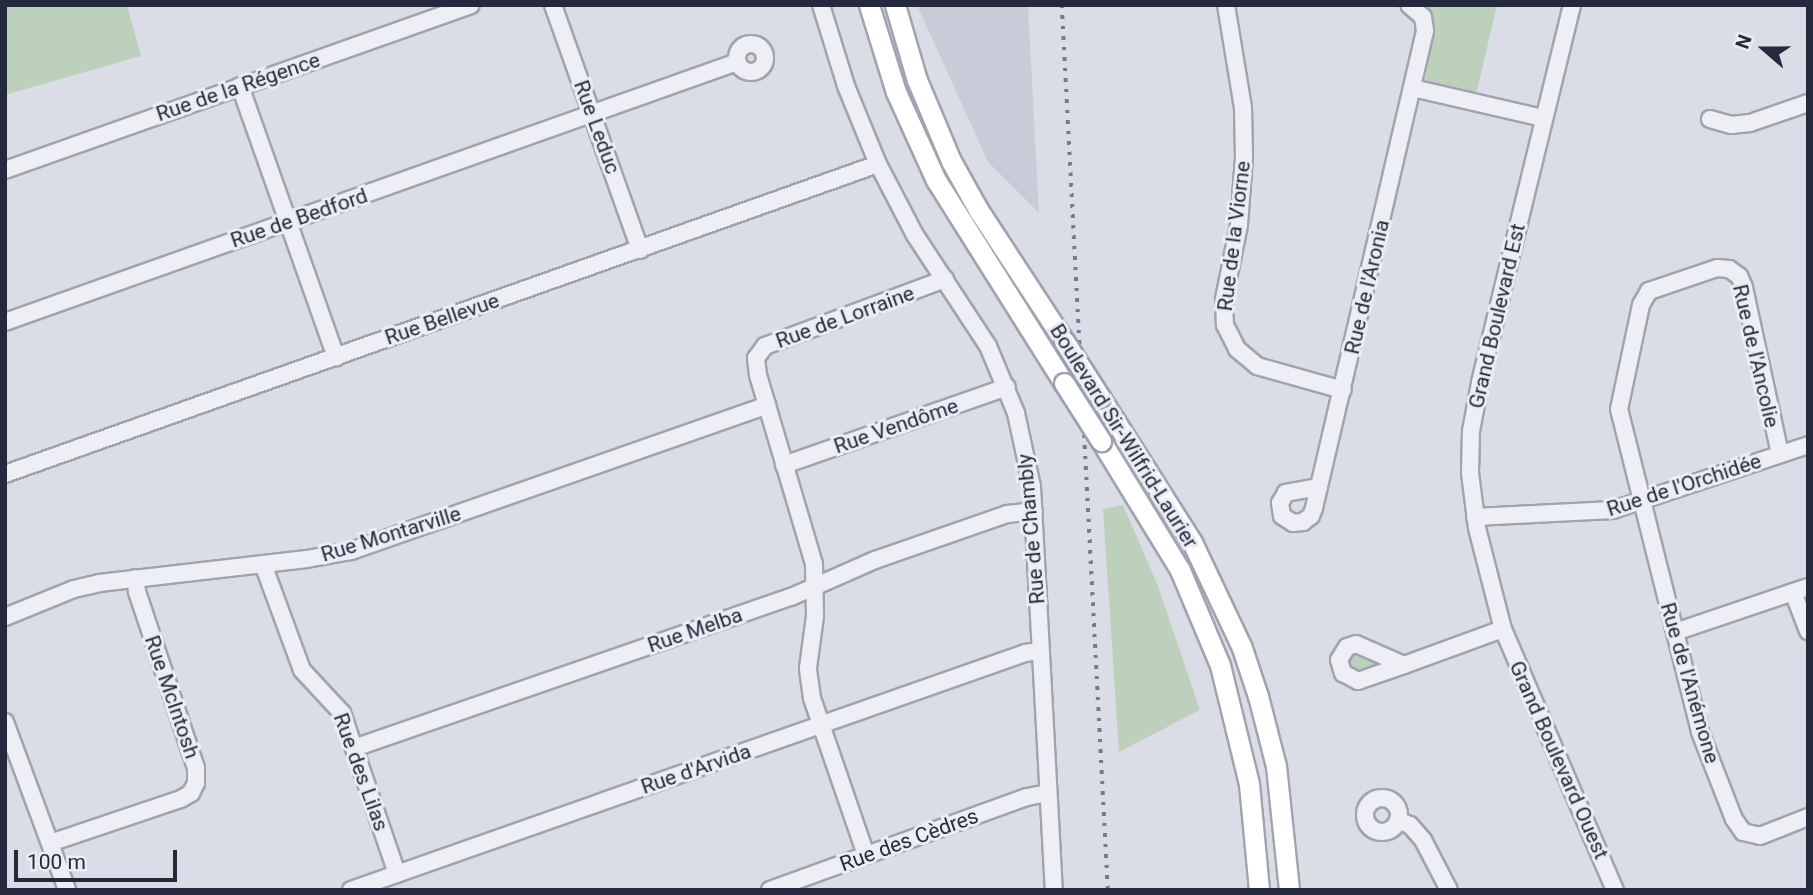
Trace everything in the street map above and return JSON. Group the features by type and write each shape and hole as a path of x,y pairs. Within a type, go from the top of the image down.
{"main road":[{"name":"Boulevard Sir-Wilfrid-Laurier","path":"869,5 896,92 936,180 1180,570 1220,665 1248,775 1255,824 1259,890"},
{"name":"Boulevard Sir-Wilfrid-Laurier","path":"895,5 917,79 951,161 984,219 1196,550 1242,648 1274,758 1284,819 1289,890"}],"street":[{"name":"Rue de la Régence","path":"5,170 471,5"},
{"name":"Rue Leduc","path":"553,5 640,250"},
{"name":"Rue de Chambly","path":"821,5 845,86 878,164 915,235 982,336 1007,387 1028,460 1034,511 1054,890"},
{"name":"Rue de la Viorne","path":"1226,5 1241,96 1244,157 1239,225 1224,299 1225,325 1237,349 1257,366 1343,390"},
{"name":"Rue de l'Aronia","path":"1319,487 1426,24 1421,14 1409,5"},
{"name":"Grand Boulevard Est","path":"1503,629 1475,517 1470,473 1472,423 1542,118 1572,5"},
{"name":"Rue de Bedford","path":"5,322 737,62"},
{"path":"240,86 336,357"},
{"path":"1413,88 1542,118"},
{"path":"1710,119 1731,125 1750,123 1808,103"},
{"name":"Rue Bellevue","path":"5,474 878,164"},
{"name":"Rue de l'Ancolie","path":"1642,501 1619,402 1643,300 1658,285 1717,268 1729,269 1739,276 1744,287 1780,454"},
{"name":"Rue de Lorraine","path":"866,855 820,726 808,668 815,616 814,564 755,365 763,348 945,279"},
{"name":"Rue Vendôme","path":"785,464 1007,387"},
{"name":"Rue Montarville","path":"5,617 82,587 351,551 766,405"},
{"name":"Rue de l'Orchidée","path":"1475,517 1597,512 1642,501 1808,445"},
{"name":"Rue de l'Anémone","path":"1642,501 1703,741 1738,827 1746,834 1760,836 1808,817"},
{"name":"Rue Melba","path":"354,748 815,586 875,561 1007,514 1034,511"},
{"name":"Rue des Lilas","path":"263,564 302,670 340,709 397,874"},
{"name":"Rue McIntosh","path":"50,843 185,797 196,783 196,768 137,592 135,578"},
{"path":"1675,632 1801,590 1808,631"},
{"path":"1404,664 1503,629"},
{"name":"Grand Boulevard Ouest","path":"1503,629 1615,890"},
{"name":"Rue d'Arvida","path":"351,890 1025,653 1040,652"},
{"path":"5,722 67,890"},
{"name":"Rue des Cèdres","path":"770,890 1027,797 1048,793"},
{"path":"1398,820 1410,825 1423,840 1449,890"}],"shaded area":[{"path":"917,5 1028,5 1039,213 988,162"}],"green space":[{"path":"5,5 127,5 141,56 5,95"},
{"path":"1423,5 1497,5 1476,95 1425,81 1434,27 1430,13"},
{"path":"1123,505 1158,586 1200,710 1119,752 1103,509"},
{"path":"1357,652 1386,664 1359,674 1351,670 1348,660"}],"railway":[{"path":"1062,5 1108,890"}]}
